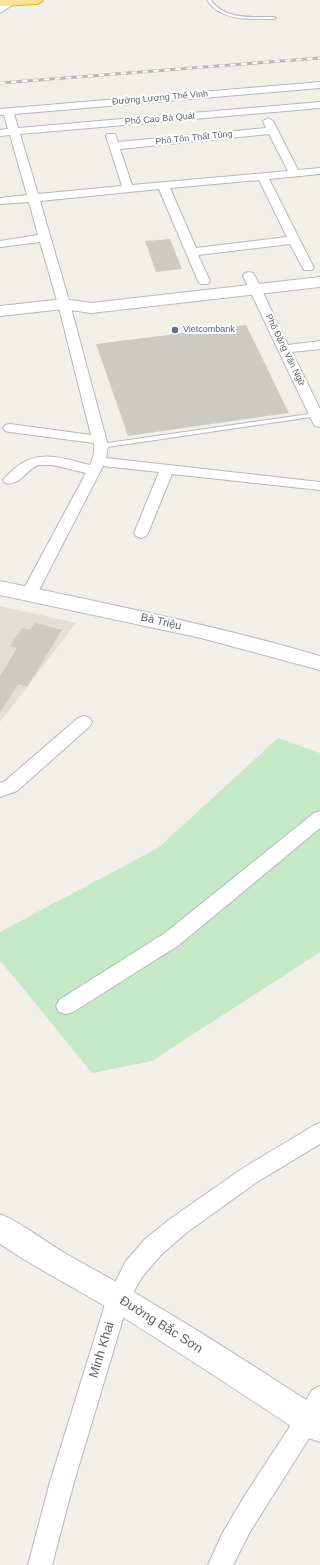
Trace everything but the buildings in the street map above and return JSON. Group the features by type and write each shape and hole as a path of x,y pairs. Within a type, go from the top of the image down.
{"highway":[{"path":"0,2 37,0"}],"street":[{"path":"0,10 12,2"},
{"name":"Đường Lương Thế Vinh","path":"4,112 320,85"},
{"name":"Phố Cao Bá Quát","path":"0,133 320,104"},
{"path":"263,110 294,173"},
{"path":"4,112 14,132 45,238 64,304 100,443 96,466 28,594"},
{"path":"107,123 128,189"},
{"name":"Phố Tôn Thất Tùng","path":"114,146 273,130"},
{"path":"0,202 320,170"},
{"path":"0,311 64,304 87,296 156,295 252,283 300,269 293,240 262,176"},
{"path":"163,186 204,281"},
{"path":"0,244 45,238"},
{"path":"192,252 293,240"},
{"path":"156,295 204,281 252,283 320,282"},
{"name":"Phố Đặng Văn Ngữ","path":"252,283 319,418"},
{"path":"284,349 320,345"},
{"path":"10,428 100,443"},
{"path":"10,480 31,463 37,460 47,460 96,466 167,469 320,486"},
{"path":"141,533 167,469"},
{"name":"Bà Triệu","path":"0,588 164,622 276,650 320,663"},
{"path":"0,790 11,786 84,722"},
{"path":"66,1006 172,939 320,818"},
{"name":"Minh Khai","path":"40,1565 62,1482 118,1298 134,1269 153,1247 178,1226 250,1175 320,1133"},
{"name":"Đường Bắc Sơn","path":"0,1228 43,1256 118,1298 316,1414"},
{"path":"220,1565 255,1501 316,1414"}],"lane":[{"path":"209,0 210,4 218,10 230,15 274,18"},
{"path":"100,443 319,418"}],"shaded area":[{"path":"0,606 76,623 0,722"}],"green space":[{"path":"278,738 320,753 320,952 152,1061 92,1073 0,960 0,932 158,848"}],"railway":[{"path":"0,83 320,58"}],"place":[{"name":"Vietcombank","path":"175,330"}]}
